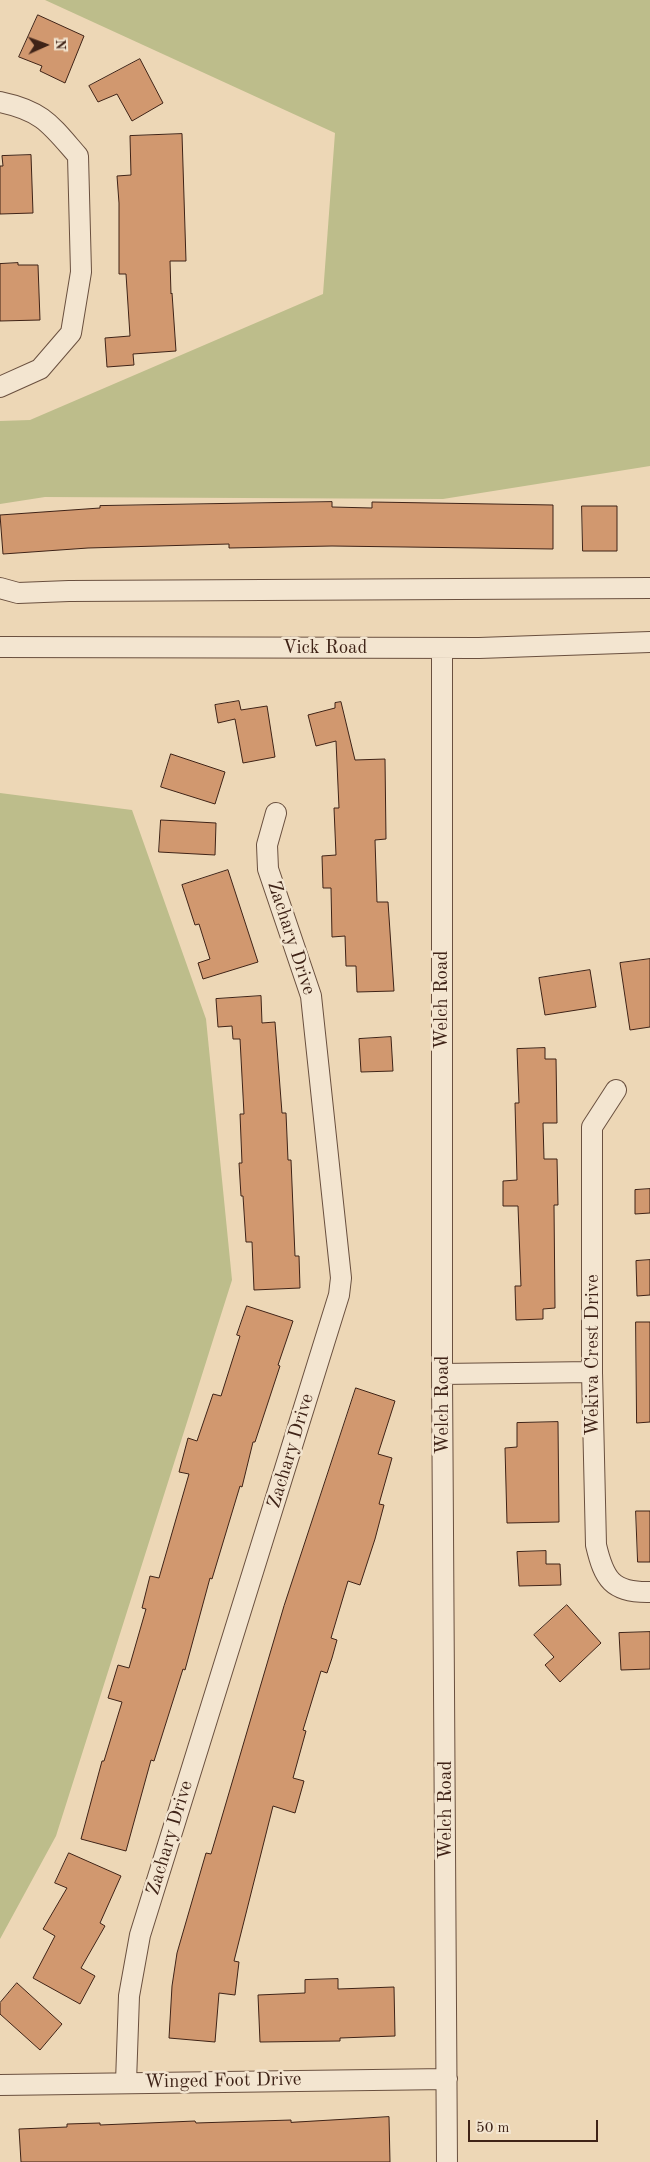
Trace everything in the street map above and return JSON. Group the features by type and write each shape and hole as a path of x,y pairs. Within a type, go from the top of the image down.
{"street":[{"path":"0,102 25,108 48,122 78,156 80,272 71,333 40,368 0,387"},
{"path":"0,588 18,593 69,590 650,588"},
{"name":"Vick Road","path":"0,647 442,648 650,642"},
{"name":"Welch Road","path":"442,648 442,1374 447,2162"},
{"name":"Zachary Drive","path":"126,2082 130,1996 140,1935 339,1296 341,1278 311,996 268,869 267,845 276,813"},
{"name":"Wekiva Crest Drive","path":"616,1090 592,1128 592,1372 596,1545 602,1570 614,1584 634,1592 650,1592"},
{"path":"442,1374 592,1372"},
{"name":"Winged Foot Drive","path":"0,2085 447,2079"}],"green space":[{"path":"45,0 650,0 650,466 443,499 45,497 0,504 0,421 30,420 323,294 335,133"},
{"path":"0,793 132,810 206,1019 232,1280 56,1836 0,1939"}],"building":[{"path":"38,15 84,36 65,83 40,71 42,66 19,57"},
{"path":"140,59 163,103 132,121 117,94 98,102 89,86"},
{"path":"182,134 186,261 170,261 176,351 133,354 134,365 107,367 105,338 130,336 126,274 119,274 117,176 131,175 130,136"},
{"path":"31,155 33,213 0,214 0,166 3,166 2,156"},
{"path":"18,263 18,265 38,265 40,320 0,321 0,264"},
{"path":"332,502 332,507 372,508 372,502 553,505 553,549 332,546 229,548 229,544 88,548 3,554 0,515 100,508 100,506"},
{"path":"582,506 617,506 617,551 583,551"},
{"path":"239,701 241,710 267,706 275,757 243,763 235,719 218,723 215,705"},
{"path":"341,702 355,760 385,759 386,839 375,840 377,902 388,902 394,991 357,992 356,966 346,966 345,936 332,937 331,888 323,888 322,856 336,855 334,808 339,808 336,741 316,746 308,715 335,708 335,703"},
{"path":"171,754 225,772 215,804 161,787"},
{"path":"161,820 216,823 215,855 159,852"},
{"path":"228,870 258,962 203,979 198,963 210,959 199,924 195,925 182,885"},
{"path":"650,959 650,1027 630,1030 620,963"},
{"path":"590,970 596,1007 545,1015 539,978"},
{"path":"261,996 262,1023 275,1022 282,1113 286,1113 288,1160 291,1160 295,1256 299,1256 300,1288 254,1290 252,1242 246,1242 239,1163 242,1163 240,1114 244,1114 240,1039 233,1039 232,1026 218,1027 216,999"},
{"path":"391,1037 393,1071 361,1072 359,1039"},
{"path":"545,1048 545,1059 556,1059 557,1123 543,1123 544,1159 557,1159 558,1205 554,1205 555,1308 543,1309 543,1319 516,1320 515,1286 521,1286 518,1206 503,1206 503,1181 517,1180 515,1103 519,1103 517,1049"},
{"path":"650,1189 650,1213 635,1214 635,1190"},
{"path":"650,1260 650,1295 637,1296 636,1261"},
{"path":"247,1306 293,1321 255,1442 253,1442 242,1487 240,1486 212,1579 210,1578 185,1670 183,1669 154,1761 151,1760 126,1851 81,1839 102,1761 104,1761 122,1702 108,1698 118,1665 129,1668 146,1609 142,1608 150,1576 159,1578 189,1474 179,1472 188,1438 197,1441 213,1394 221,1396 240,1336 237,1335"},
{"path":"636,1322 650,1322 650,1422 637,1423"},
{"path":"356,1388 395,1401 378,1454 392,1458 379,1504 384,1505 375,1539 360,1585 348,1581 331,1638 337,1640 332,1658 327,1673 321,1671 303,1730 306,1731 293,1778 304,1781 295,1813 273,1806 234,1961 239,1962 235,1995 219,1993 215,2042 169,2038 172,1986 177,1953 206,1853 211,1854 284,1606"},
{"path":"558,1422 559,1522 507,1523 505,1448 517,1447 517,1423"},
{"path":"636,1511 650,1511 650,1562 638,1562"},
{"path":"546,1551 546,1564 560,1564 561,1585 519,1586 517,1552"},
{"path":"567,1605 601,1643 560,1682 545,1665 554,1657 534,1635"},
{"path":"650,1632 650,1669 621,1670 619,1633"},
{"path":"69,1853 121,1876 100,1923 105,1926 81,1968 95,1976 80,2004 33,1978 55,1936 43,1929 67,1888 55,1883"},
{"path":"338,1979 338,1989 394,1987 395,2036 340,2038 340,2041 260,2042 258,1995 305,1993 305,1980"},
{"path":"17,1983 62,2024 40,2050 0,2014 0,2003"},
{"path":"389,2117 390,2162 21,2162 19,2129 67,2127 67,2124 100,2123 100,2125 195,2121 196,2123 291,2120 291,2122"}]}
